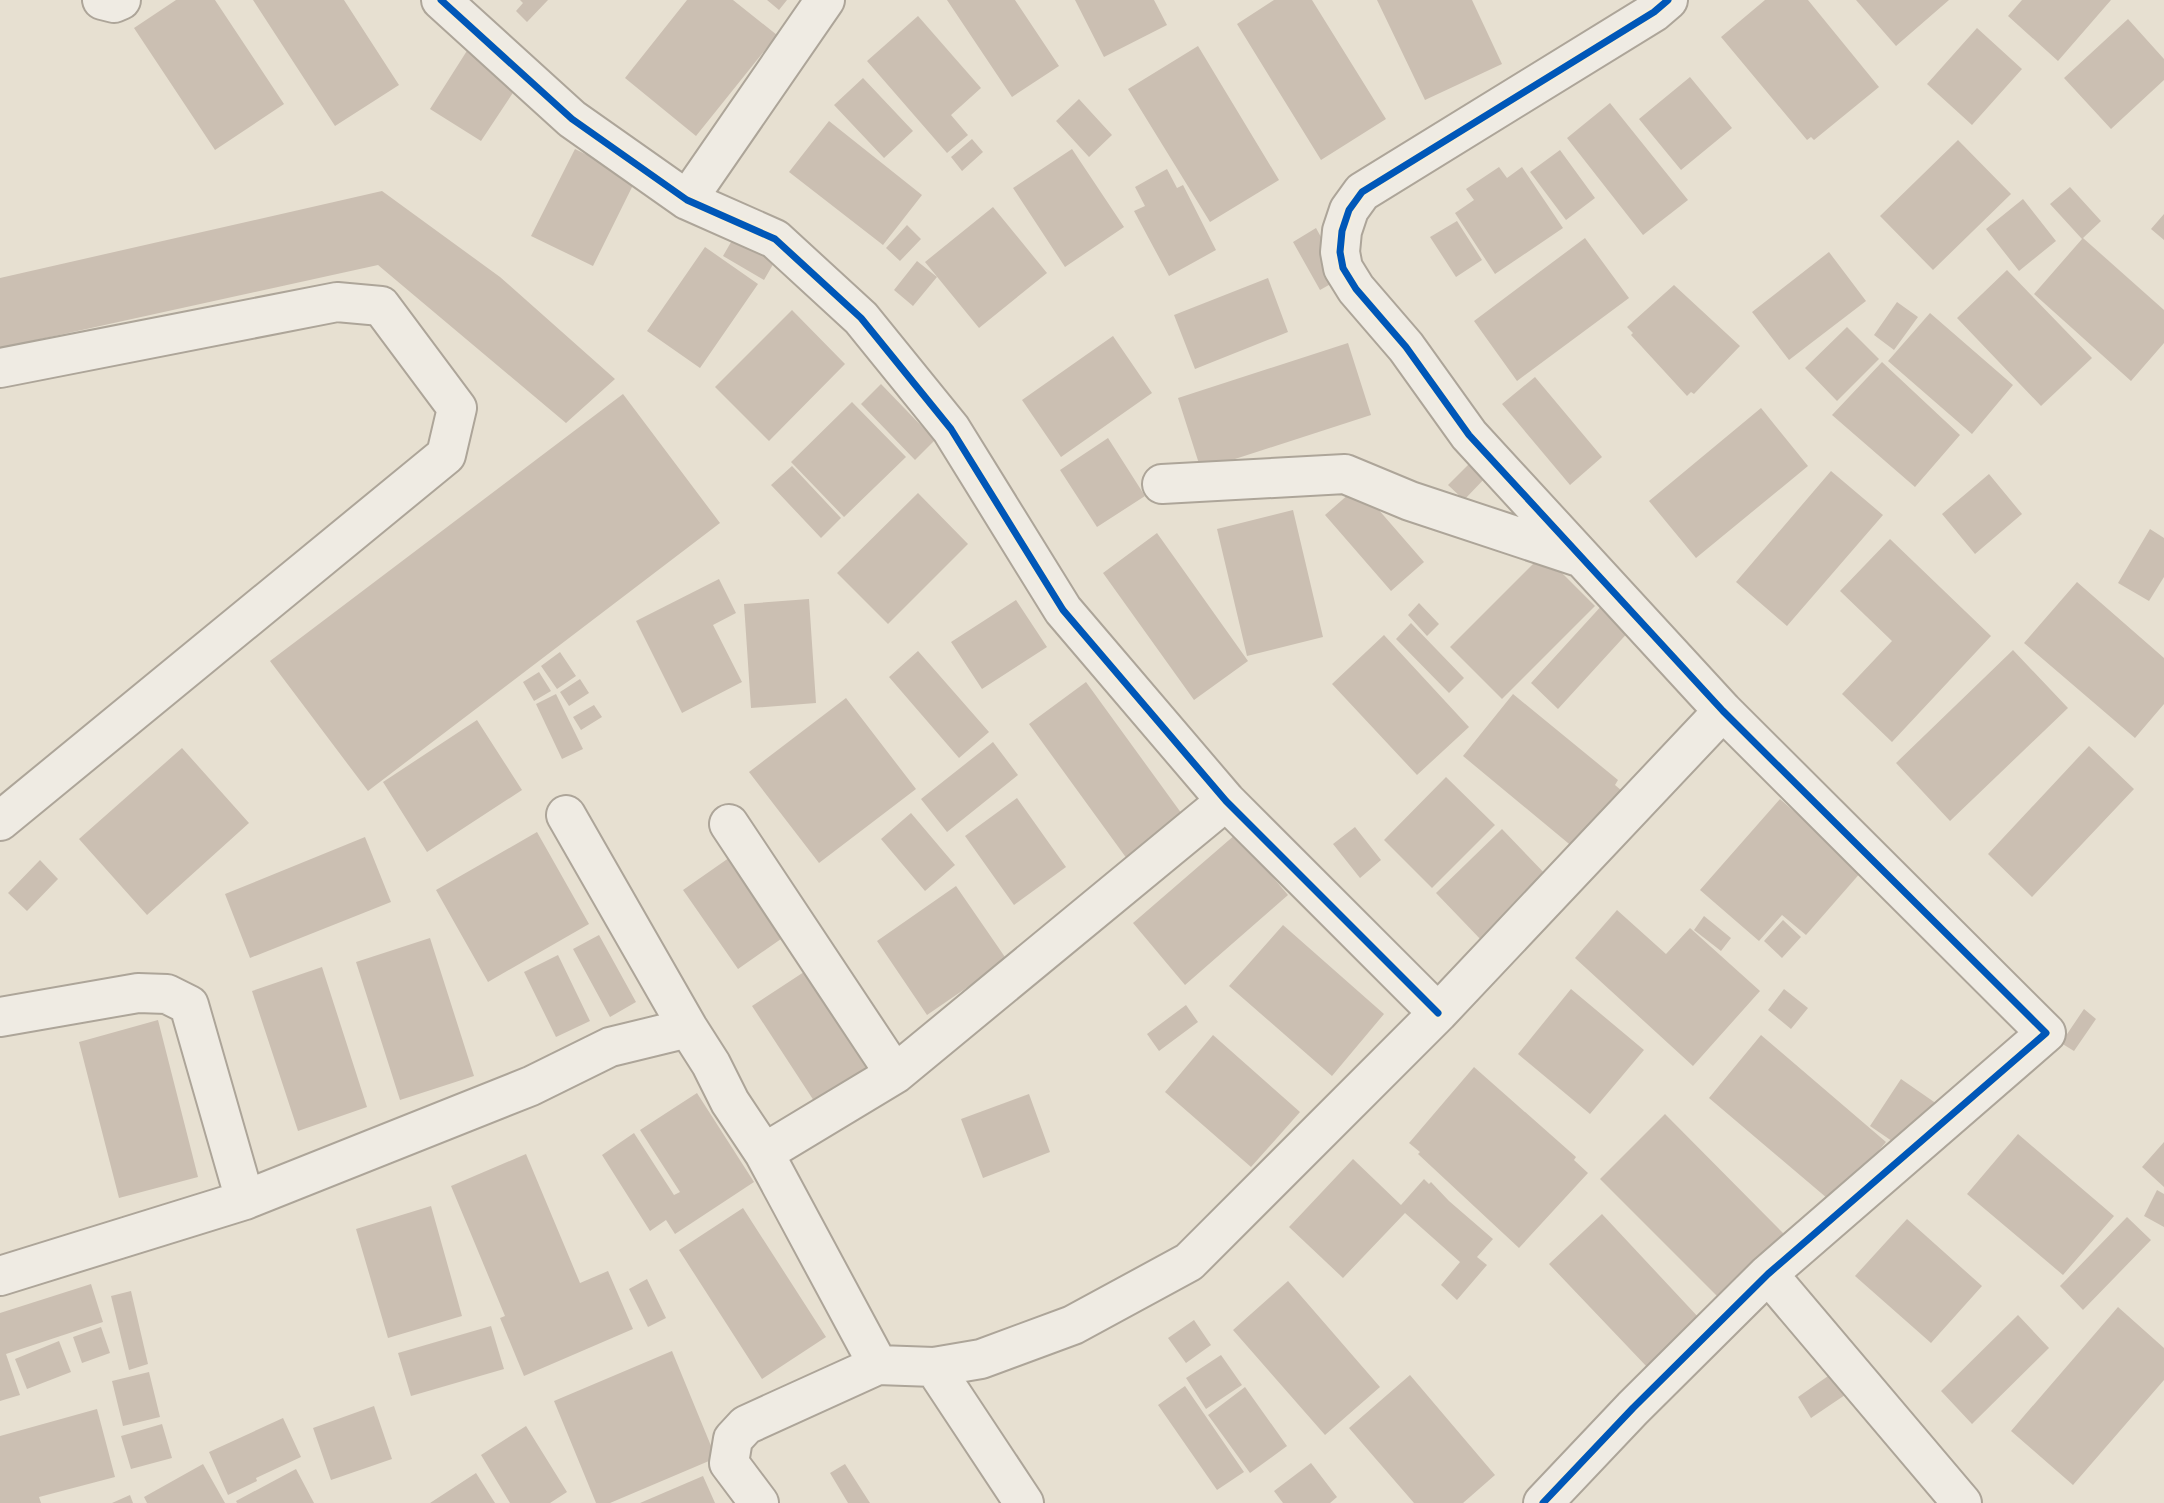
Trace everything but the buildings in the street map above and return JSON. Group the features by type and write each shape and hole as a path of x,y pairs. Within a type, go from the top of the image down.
{"street":[{"path":"102,0 121,0"},
{"path":"441,0 572,119 687,200 775,239 861,318 951,429 1063,610 1226,801 1438,1013"},
{"path":"687,200 825,0"},
{"path":"1543,1503 1633,1408 1768,1274 2046,1034 1723,711 1469,435 1406,347 1356,289 1343,268 1340,252 1342,231 1349,210 1362,192 1654,12 1668,0"},
{"path":"0,368 337,302 381,306 457,408 446,455 0,821"},
{"path":"1163,484 1345,474 1410,501 1584,559"},
{"path":"760,1503 729,1463 733,1439 746,1425 878,1364 934,1367 981,1359 1073,1325 1189,1262 1438,1013 1723,711"},
{"path":"764,1153 895,1074 1226,801"},
{"path":"566,815 711,1064 730,1102 764,1153 878,1364"},
{"path":"729,824 895,1074"},
{"path":"0,1017 138,993 167,994 188,1005 245,1200"},
{"path":"0,1276 245,1200 531,1086 610,1047 688,1028"},
{"path":"1768,1274 1962,1503"},
{"path":"934,1367 1024,1503"}],"cycle path":[{"path":"441,0 572,119 687,200 775,239 861,318 951,429 1063,610 1226,801 1438,1013"},
{"path":"1543,1503 1633,1408 1768,1274 2046,1033 1723,711 1469,435 1406,347 1356,289 1343,268 1340,252 1342,231 1349,210 1362,192 1654,12 1668,0"}]}
